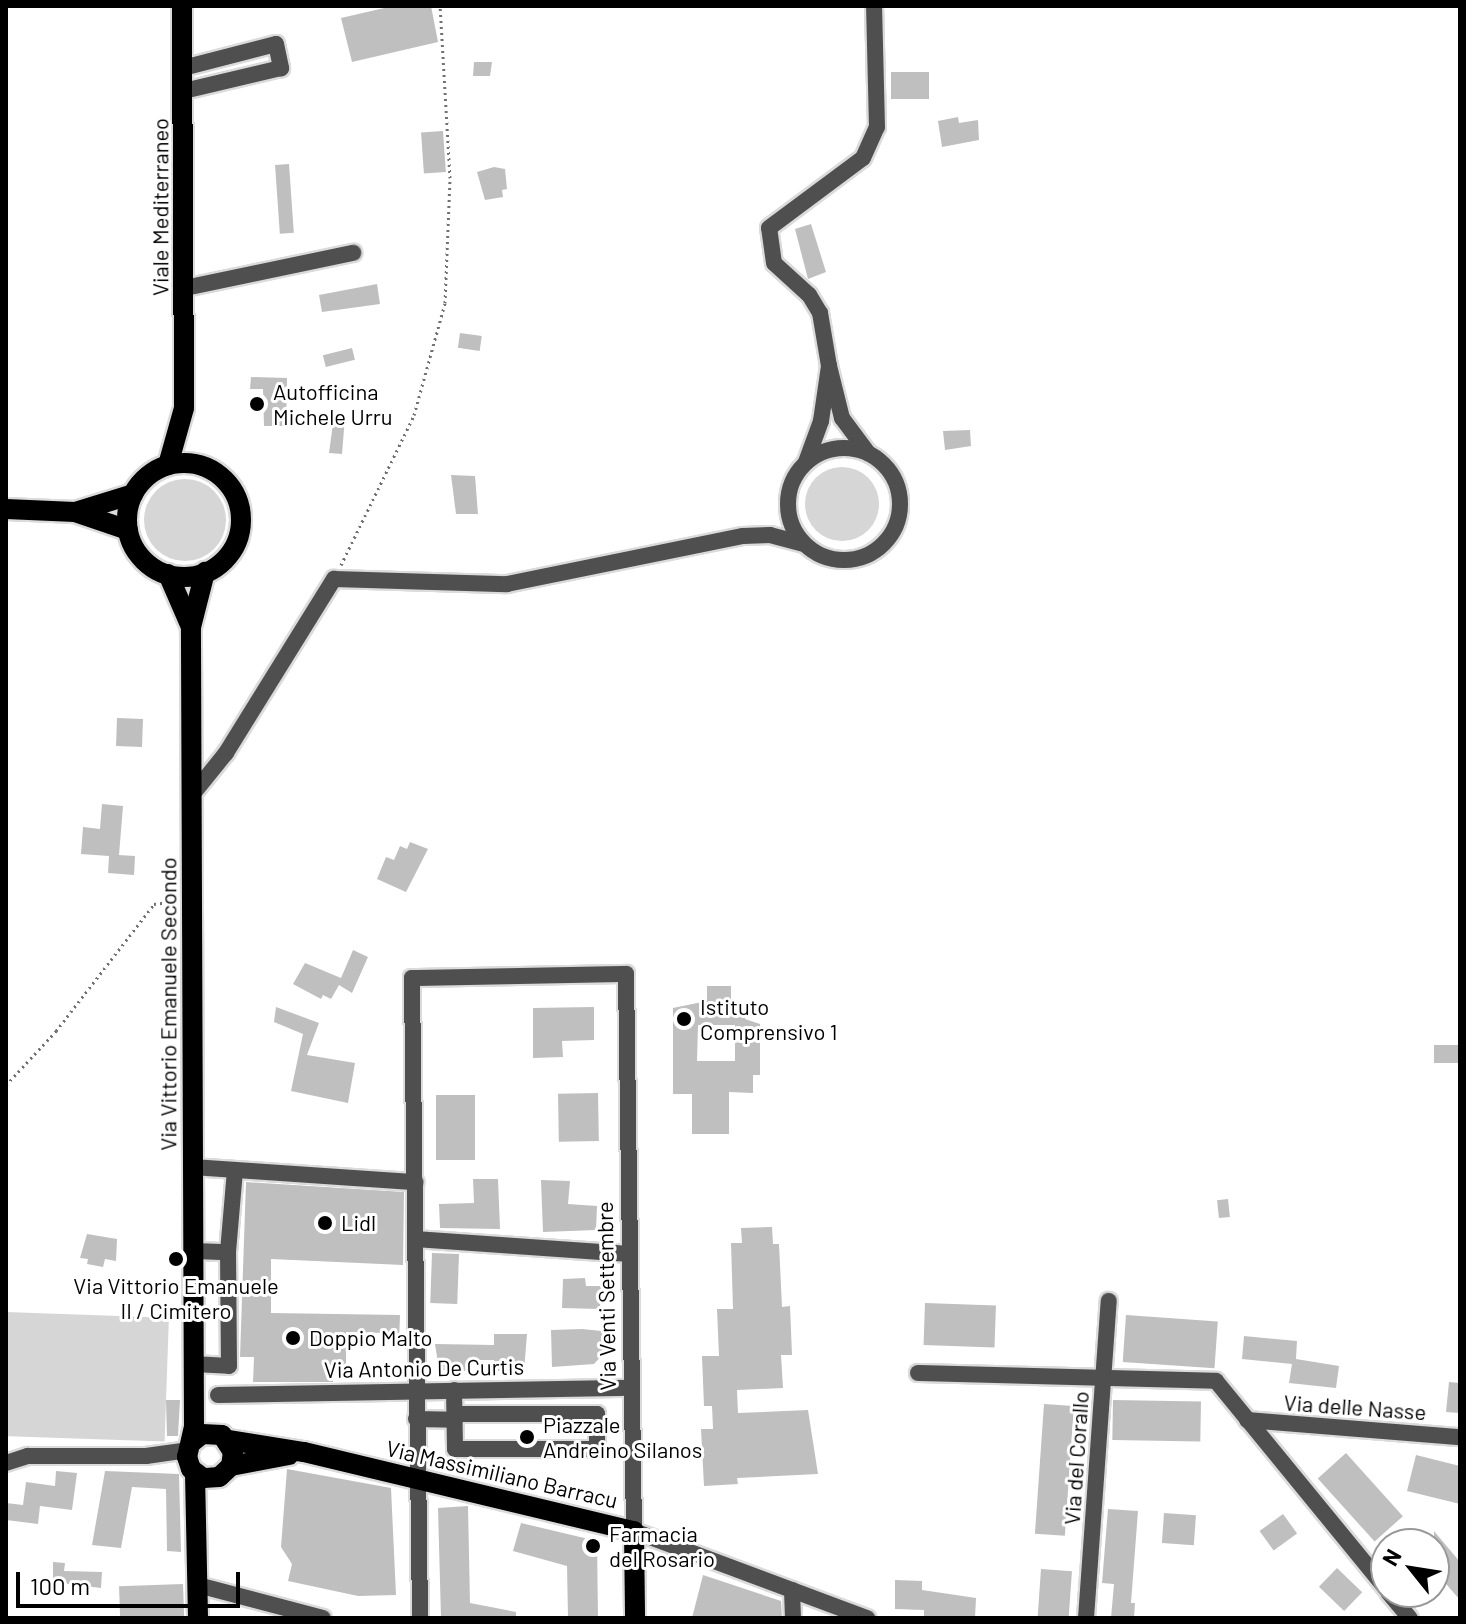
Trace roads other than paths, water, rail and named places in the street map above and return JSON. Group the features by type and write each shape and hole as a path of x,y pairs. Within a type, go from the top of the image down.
{"main road":[{"name":"Viale Mediterraneo","path":"182,6 184,408 197,464"},
{"name":"Viale Mediterraneo","path":"168,465 184,408"},
{"path":"75,512 133,494 154,471 168,465 197,464 220,476 233,491 241,516 234,546 205,572 168,574 144,560 128,530 133,494"},
{"path":"6,509 75,512 128,530"},
{"name":"Via Vittorio Emanuele Secondo","path":"198,1618 197,1534 191,1459 194,1251 191,627 205,572"},
{"name":"Via Vittorio Emanuele Secondo","path":"168,574 191,627"},
{"name":"Via Vittorio Emanuele Secondo","path":"193,1372 201,1413 222,1436"},
{"path":"191,1459 202,1434 222,1436 233,1452 225,1472"},
{"name":"Via Massimiliano Barracu","path":"222,1436 304,1452 634,1531"},
{"name":"Via Massimiliano Barracu","path":"191,1459 225,1472 304,1452"},
{"name":"Via Vittorio Emanuele Secondo","path":"197,1534 225,1472"},
{"name":"Via Venti Settembre","path":"634,1531 635,1618"}],"street":[{"path":"192,795 226,753 334,579 507,584 770,535 803,544 828,558 856,560 889,539 900,499 890,472 869,454 842,418 820,313 809,295 774,263 769,228 863,158 877,127 874,6"},
{"path":"183,68 276,44 281,68 184,91"},
{"path":"185,288 353,253"},
{"path":"770,535 787,509 789,490 804,466 821,421 829,366"},
{"path":"804,466 828,450 869,454"},
{"path":"787,509 803,544"},
{"name":"Via Venti Settembre","path":"415,1182 412,978 626,974 634,1531"},
{"path":"193,1167 415,1182 415,1478 420,1618"},
{"path":"193,1372 229,1366 228,1252 235,1170"},
{"path":"415,1239 629,1254"},
{"path":"194,1251 228,1252"},
{"name":"Via del Corallo","path":"1086,1618 1109,1301"},
{"path":"918,1373 1216,1381 1370,1570"},
{"name":"Via Antonio De Curtis","path":"218,1395 417,1389 631,1388"},
{"path":"416,1419 455,1417 597,1414 597,1449 455,1449 455,1417 454,1390"},
{"name":"Via delle Nasse","path":"1247,1420 1460,1437"},
{"path":"6,1463 28,1456 191,1459"},
{"name":"Via Massimiliano Barracu","path":"634,1531 867,1618"},
{"path":"198,1585 323,1618"},
{"path":"792,1590 793,1618"}],"place":[{"name":"Autofficina Michele Urru","path":"257,404"},
{"name":"Istituto Comprensivo 1","path":"684,1019"},
{"name":"Lidl","path":"325,1223"},
{"name":"Via Vittorio Emanuele II / Cimitero","path":"176,1259"},
{"name":"Doppio Malto","path":"293,1338"},
{"name":"Piazzale Andreino Silanos","path":"527,1437"},
{"name":"Farmacia del Rosario","path":"593,1546"}]}
